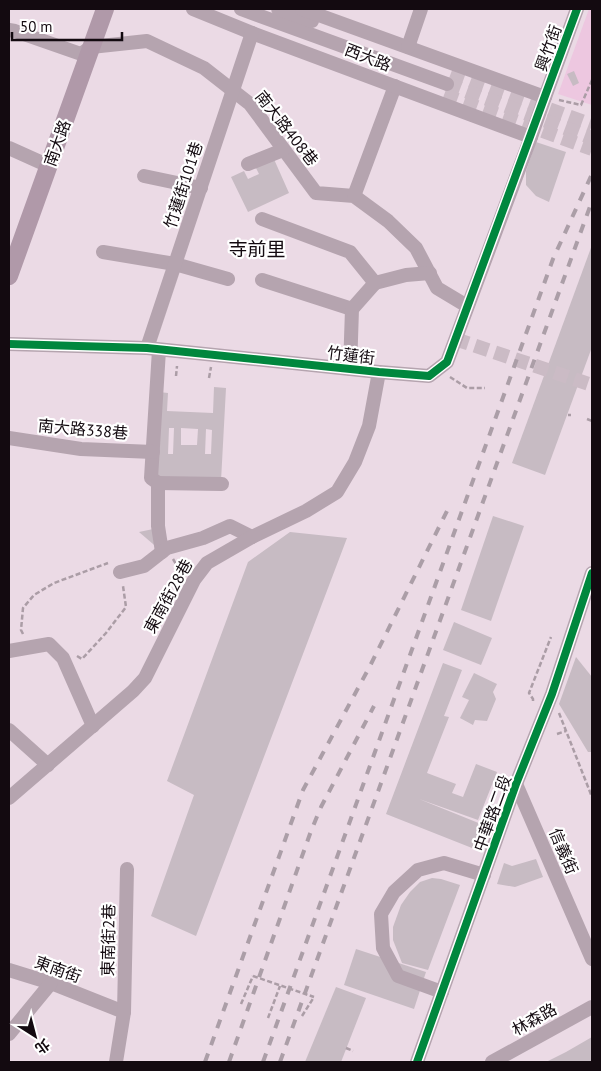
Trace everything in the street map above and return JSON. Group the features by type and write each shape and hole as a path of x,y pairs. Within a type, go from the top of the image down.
{"main road":[{"name":"南大路","path":"9,276 105,9"}],"street":[{"name":"西大路","path":"193,9 530,137"},
{"path":"206,9 447,84"},
{"name":"西大路","path":"241,9 447,84"},
{"path":"278,9 447,84"},
{"name":"西大路","path":"302,9 545,97"},
{"path":"408,47 421,9"},
{"name":"興竹街","path":"530,137 574,10"},
{"name":"南大路408巷","path":"9,30 15,30 81,54 91,47 148,41 204,68 250,104 316,193 354,196"},
{"name":"竹蓮街101巷","path":"153,349 175,264 252,33"},
{"path":"395,86 354,196 388,221 416,248 437,288 467,306"},
{"path":"438,369 447,362 530,137"},
{"path":"9,148 48,166"},
{"path":"248,164 283,150"},
{"path":"144,176 201,188"},
{"path":"262,219 350,252 374,282"},
{"path":"103,252 175,264 228,279"},
{"path":"350,368 352,309 374,282 406,275 430,273"},
{"path":"262,280 352,309"},
{"name":"竹蓮街","path":"9,344 153,349 429,376 438,369"},
{"path":"153,349 153,452 151,478 158,483 222,484"},
{"name":"東南街28巷","path":"9,798 133,691 145,678 190,588 207,563 252,537 306,511 337,492 355,462 368,426 379,372"},
{"name":"南大路338巷","path":"9,438 81,449 153,452"},
{"path":"158,483 158,526 164,550"},
{"path":"122,572 144,566 164,550 203,538 230,526 252,537"},
{"name":"中華路二段","path":"417,1062 516,784 552,694 592,573"},
{"path":"9,651 49,644 63,658 93,726"},
{"path":"9,730 48,765"},
{"name":"信義街","path":"516,784 592,959"},
{"path":"442,992 398,976 383,948 381,914 394,892 418,870 444,863 484,875"},
{"name":"東南街2巷","path":"116,1062 124,1012 127,868"},
{"name":"東南街","path":"9,970 51,982 124,1012"},
{"path":"9,1034 51,982"},
{"name":"林森路","path":"492,1062 592,1007"}],"path":[{"path":"545,97 581,105 592,80"},
{"path":"438,369 467,388 485,388"},
{"path":"587,419 592,422"},
{"path":"164,550 190,588"},
{"path":"27,648 22,630 23,608 34,595 54,583 111,562 114,564 122,572 123,594 126,607 91,651 82,659 63,647 51,646"},
{"path":"530,708 533,699 530,693 551,638"},
{"path":"552,694 592,797"},
{"path":"556,734 566,731"},
{"path":"241,1004 253,976 314,997 302,1016"},
{"path":"268,1018 280,986"},
{"path":"346,1048 353,1051"}],"shaded area":[{"path":"589,9 592,9 592,105 558,94"}],"building":[{"path":"574,71 579,83 573,86 567,74"},
{"path":"536,142 566,152 549,202 536,196 526,185 526,171"},
{"path":"273,157 289,193 248,212 231,177 244,171 248,179 259,174 255,166"},
{"path":"592,245 592,347 545,475 512,463"},
{"path":"214,387 226,388 221,481 154,478 159,392 168,393 167,411 213,413","holes":["169,428 174,428 173,454 168,454","181,428 198,429 197,445 181,445","206,429 212,430 211,454 205,454"]},
{"path":"493,516 524,526 491,621 461,610"},
{"path":"158,528 160,550 139,532"},
{"path":"290,532 347,538 196,936 151,916 194,795 167,781 248,562"},
{"path":"454,622 492,638 481,665 443,650"},
{"path":"576,657 592,677 592,752 588,752 559,704"},
{"path":"443,663 462,670 444,716 449,717 427,773 456,784 452,793 463,797 476,764 497,772 478,820 419,799 481,824 472,848 386,814"},
{"path":"474,673 497,684 493,692 496,699 487,721 475,720 473,725 460,718 469,700 462,697"},
{"path":"536,859 543,877 515,887 497,884 504,863 512,866"},
{"path":"432,878 460,885 428,970 402,963 393,940 393,927 401,905 410,892 420,882"},
{"path":"356,949 426,972 414,1009 344,985"},
{"path":"336,987 366,998 341,1062 305,1062"},
{"path":"592,1037 592,1062 546,1062 566,1052"}],"tunnel":[{"path":"451,73 592,125"},
{"path":"447,84 592,138"},
{"path":"444,95 592,149"},
{"path":"455,339 592,385"}],"railway":[{"path":"263,1062 553,259 592,174"},
{"path":"280,1062 592,201"},
{"path":"205,1062 303,790 370,666 448,509"},
{"path":"229,1062 311,831 321,807 374,706"}],"cycle path":[{"path":"9,344 147,348 429,376 447,362 577,9"},
{"path":"417,1062 516,784 552,694 592,573"}],"district":[{"name":"寺前里","path":"257,249"}]}
